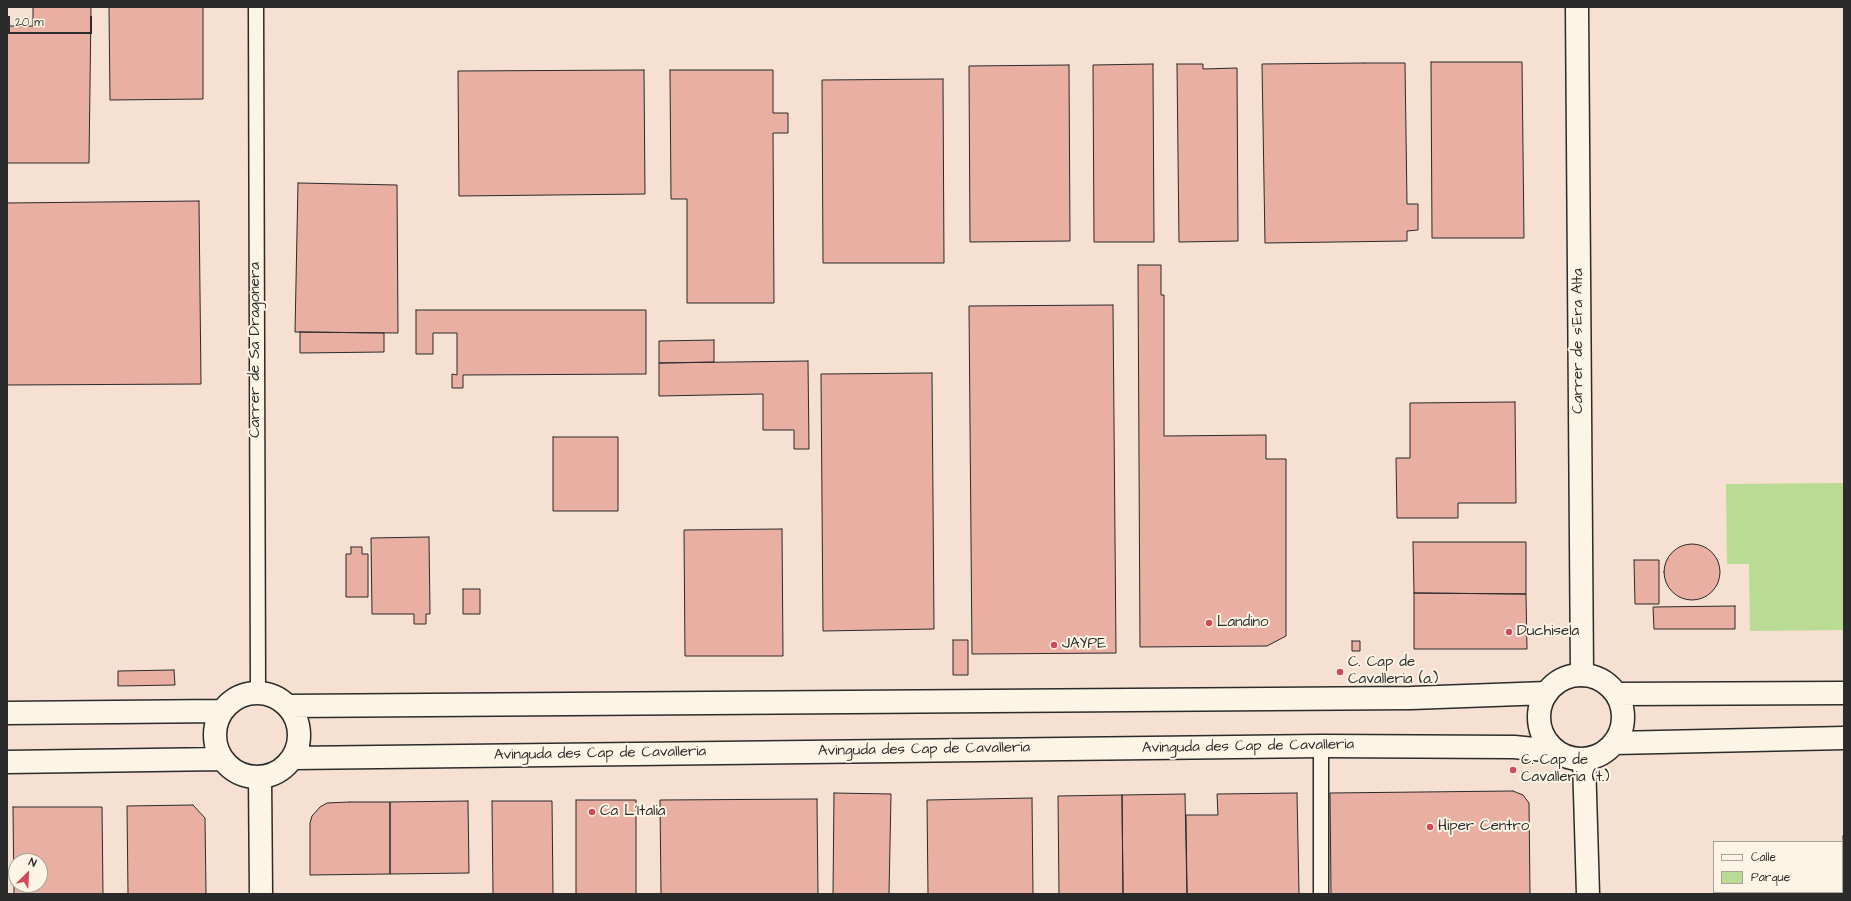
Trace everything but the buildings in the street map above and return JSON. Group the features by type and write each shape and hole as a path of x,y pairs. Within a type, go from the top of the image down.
{"street":[{"name":"Carrer de s'Era Alta","path":"1577,7 1582,675"},
{"path":"1582,675 1596,678 1608,684 1617,694 1622,706 1624,718 1622,731 1614,743 1597,757 1584,760 1569,758 1555,751 1544,736 1539,717 1541,705 1547,693 1556,683 1569,677 1582,675"},
{"path":"258,692 274,696 288,706 298,725 300,736 298,748 293,758 284,768 273,775 260,778 245,776 232,770 222,759 217,748 215,735 216,722 222,711 232,701 244,694 258,692"},
{"path":"288,706 1411,698 1547,693"},
{"path":"1617,694 1844,693"},
{"path":"7,713 222,711"},
{"path":"1614,743 1844,738"},
{"name":"Avinguda des Cap de Cavalleria","path":"293,758 1321,746 1514,747 1555,751"},
{"path":"7,762 222,759"},
{"path":"1584,760 1588,894"},
{"path":"260,778 261,894"}],"lane":[{"name":"Carrer de Sa Dragonera","path":"256,7 258,692"},
{"path":"1321,746 1321,894"}],"shaded area":[{"path":"7,7 1844,7 1844,894 7,894"}],"green space":[{"path":"1844,483 1844,630 1750,631 1749,564 1727,564 1726,484"}],"place":[{"name":"Landino","path":"1209,623"},
{"name":"Duchisela","path":"1509,632"},
{"name":"JAYPE","path":"1054,645"},
{"name":"C. Cap de Cavalleria (a.)","path":"1340,672"},
{"name":"C. Cap de Cavalleria (t.)","path":"1513,770"},
{"name":"Ca L'Italia","path":"592,812"},
{"name":"Hiper Centro","path":"1430,827"}]}
